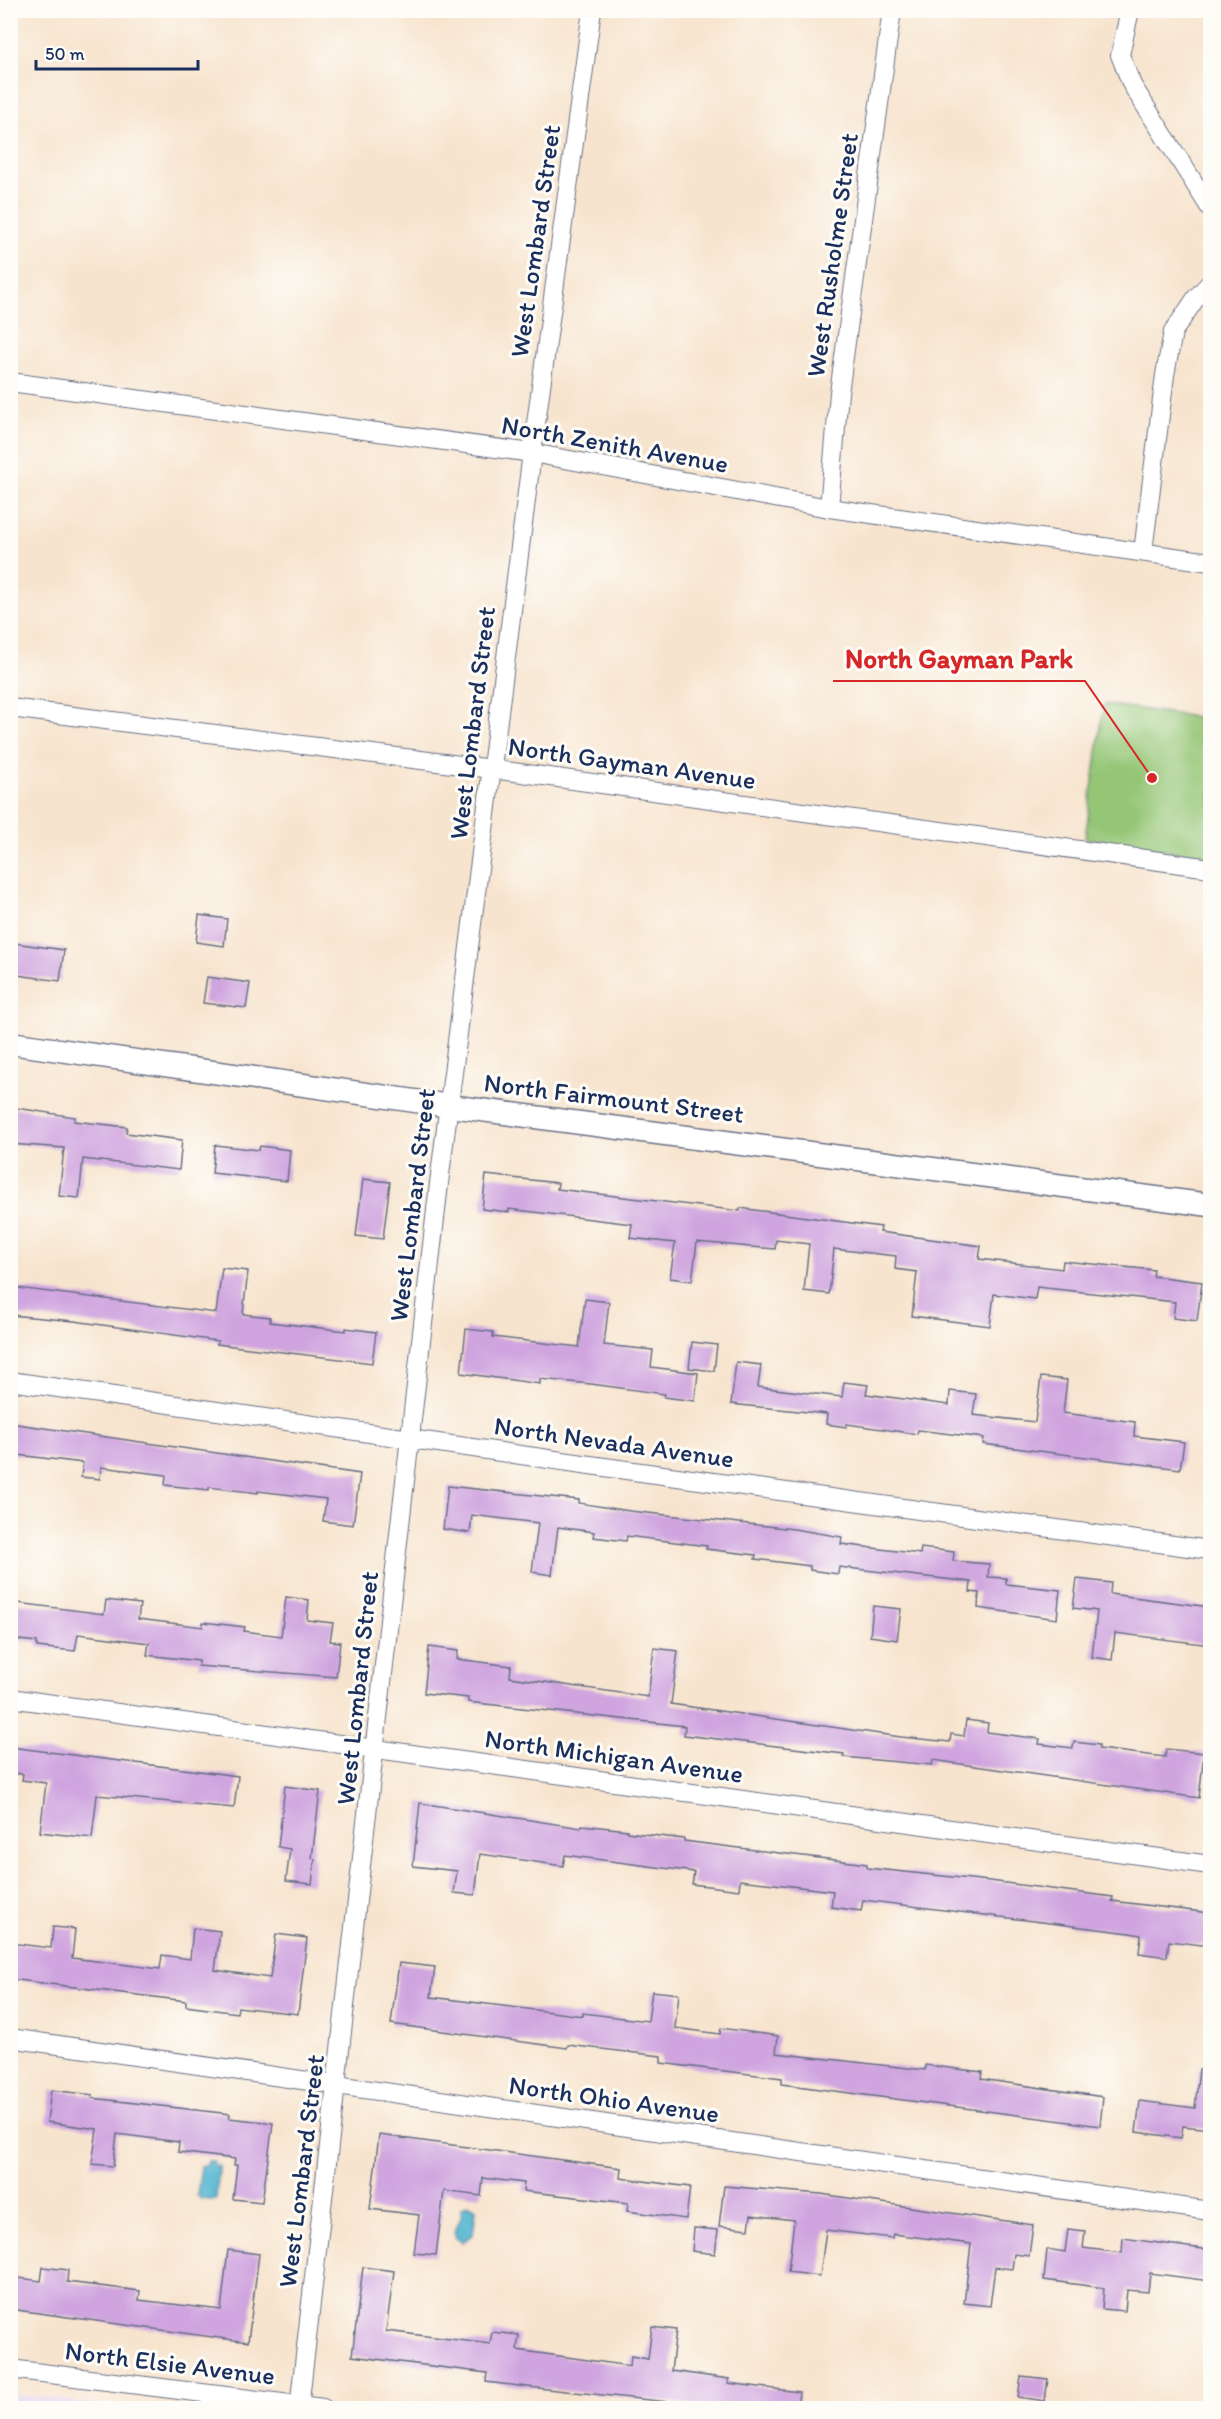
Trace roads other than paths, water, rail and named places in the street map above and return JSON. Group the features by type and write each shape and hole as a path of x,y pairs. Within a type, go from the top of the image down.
{"street":[{"name":"West Lombard Street","path":"299,2407 450,1106 532,453 592,10"},
{"name":"West Rusholme Street","path":"830,508 838,393 892,10"},
{"path":"1130,10 1120,55 1132,85 1210,208"},
{"path":"1143,552 1165,375 1173,332 1196,298 1210,283"},
{"name":"North Zenith Avenue","path":"10,382 532,453 830,508 1210,562"},
{"name":"North Gayman Avenue","path":"10,708 492,769 1210,868"},
{"name":"North Fairmount Street","path":"10,1043 450,1106 1210,1205"},
{"name":"North Nevada Avenue","path":"10,1381 1210,1551"},
{"name":"North Michigan Avenue","path":"10,1698 1210,1865"},
{"name":"North Ohio Avenue","path":"10,2038 1210,2211"},
{"name":"North Elsie Avenue","path":"10,2369 323,2409"}],"water":[{"path":"208,2161 214,2161 213,2165 219,2166 216,2198 212,2200 201,2199 197,2195 201,2166 208,2164"},
{"path":"468,2204 476,2209 473,2235 462,2242 456,2238 454,2231 461,2218 461,2208"}],"place":[{"name":"North Gayman Park","path":"1152,778"}]}
